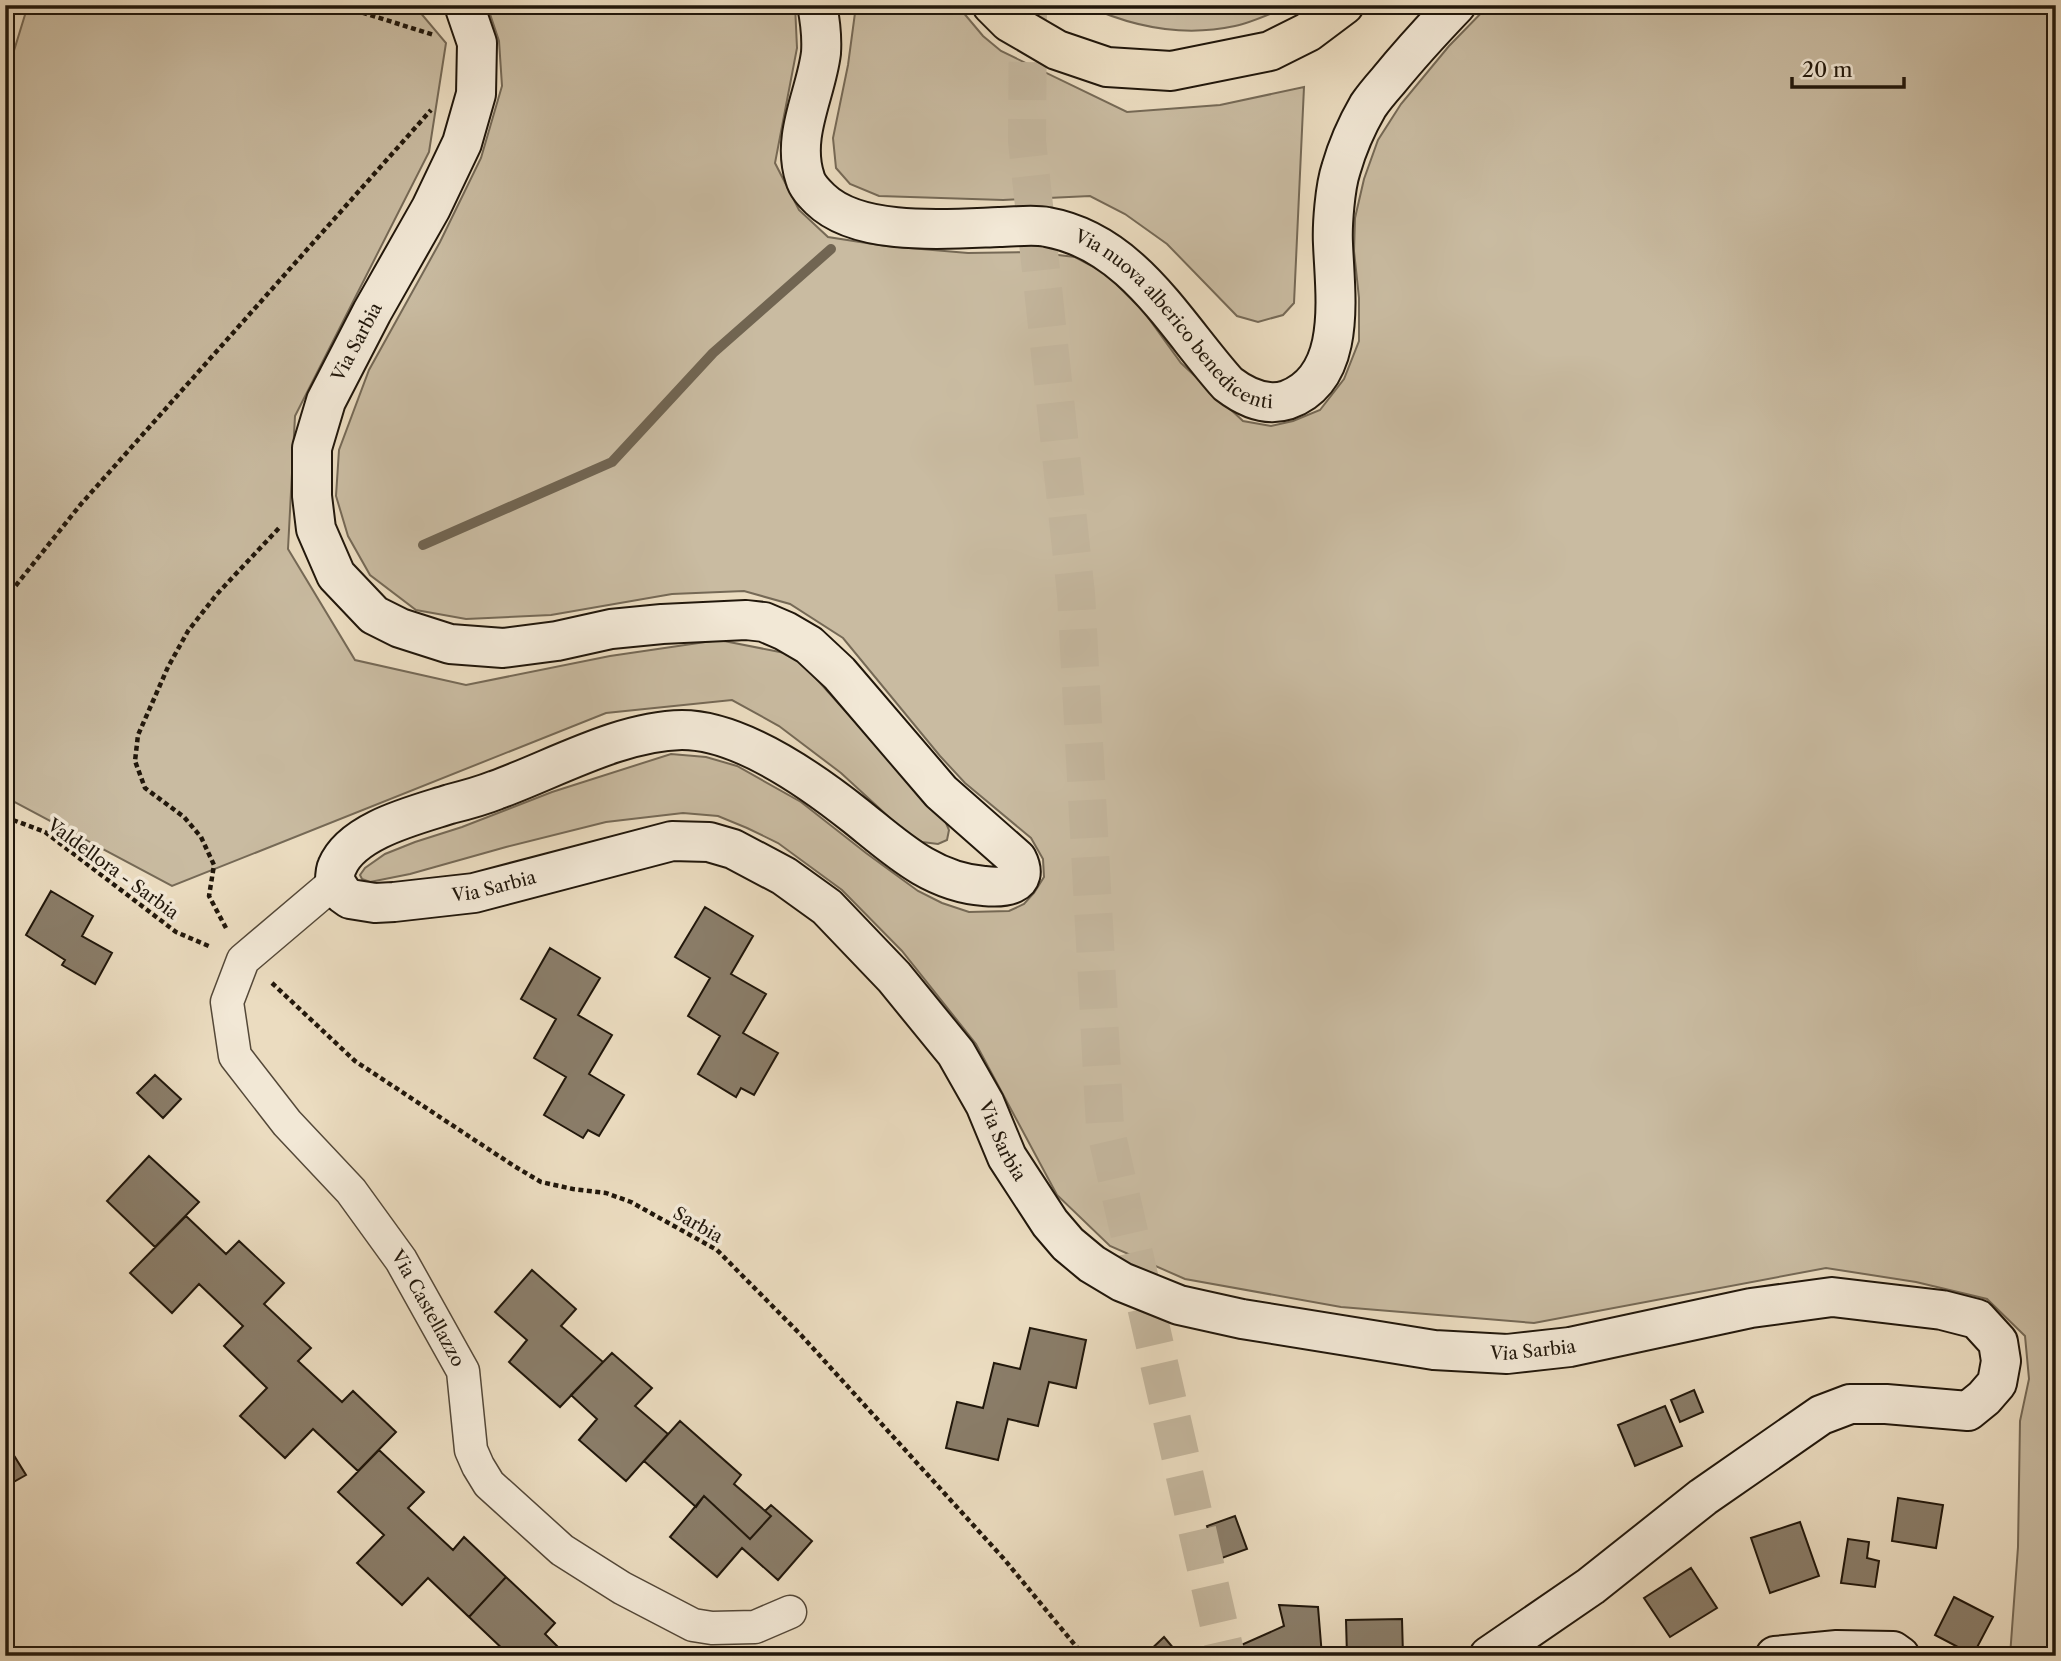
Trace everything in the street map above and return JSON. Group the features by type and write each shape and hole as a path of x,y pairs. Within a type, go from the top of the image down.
{"highway":[{"path":"992,5 1009,22 1057,50 1107,67 1171,71 1270,51 1308,32 1344,5"}],"street":[{"name":"Via Sarbia","path":"464,5 477,43 476,94 462,143 431,208 372,312 326,401 312,448 312,496 316,529 336,575 374,615 400,628 450,644 503,648 611,629 701,621 764,622 785,631 809,645 839,673 941,792 1017,859 1021,875 1013,884 997,887 965,884 931,873 804,779 761,753 711,733 684,730 658,732 603,747 496,790 377,830 348,851 336,868 335,882 343,894 350,899 375,903 474,893 672,841 709,842 733,849 784,876 827,907 894,977 956,1053 985,1104 1007,1157 1050,1223 1069,1244 1092,1264 1122,1282 1179,1305 1242,1319 1434,1350 1507,1354 1570,1347 1751,1308 1832,1297 1942,1310 1977,1320 1998,1342 2001,1361 1997,1383 1968,1411 1886,1404 1850,1404 1821,1415 1703,1497 1591,1586 1489,1656"},
{"name":"Via nuova alberico benedicenti","path":"817,5 821,52 803,128 801,164 805,181 830,208 851,218 876,225 908,228 1047,227 1086,240 1138,275 1228,384 1259,401 1280,402 1299,395 1314,383 1324,367 1332,342 1336,284 1333,242 1337,190 1340,170 1356,129 1369,104 1416,47 1456,5"},
{"name":"Via Castellazzo","path":"335,882 243,960 227,1002 236,1056 287,1123 351,1191 401,1260 463,1371 471,1450 489,1484 562,1550 622,1588 693,1625 712,1628 755,1627 790,1612"},
{"path":"1775,1656 1837,1650 1893,1651 1900,1656"}],"path":[{"path":"338,5 434,35 441,42"},
{"path":"5,599 81,504 436,104"},
{"path":"243,960 209,896 214,865 201,837 184,817 145,788 135,761 138,735 168,667 188,631 260,546 312,496"},
{"name":"Valdellora - Sarbia","path":"5,817 45,832 177,932 243,960"},
{"name":"Sarbia","path":"243,960 355,1061 514,1166 541,1182 606,1193 631,1202 717,1250 801,1335 1004,1559 1084,1656"}],"shaded area":[{"path":"28,5 414,5 446,43 429,152 295,416 288,549 355,660 466,685 610,656 719,640 795,655 943,816 949,830 947,840 938,844 922,842 903,830 841,773 779,726 732,700 606,713 172,886 5,797 5,80"},
{"path":"487,5 795,5 797,48 775,163 799,210 828,237 886,246 968,253 1033,252 1075,257 1105,273 1144,312 1181,363 1243,421 1271,426 1320,410 1344,379 1359,341 1355,218 1364,179 1378,140 1401,104 1449,46 1489,5 2056,5 2056,1656 2010,1656 2018,1547 2020,1421 2029,1379 2025,1336 1987,1299 1916,1282 1826,1268 1534,1323 1341,1307 1185,1279 1110,1246 1057,1195 976,1044 902,951 842,890 778,843 718,816 683,813 606,822 410,874 370,882 362,879 360,875 365,868 385,854 552,792 671,754 706,757 737,766 801,802 918,891 969,912 1009,911 1024,904 1044,877 1043,859 1031,838 965,783 843,638 790,604 744,591 672,594 551,615 466,619 416,610 370,575 348,536 336,496 339,450 369,370 440,242 481,158 502,86 499,41"},
{"path":"854,5 957,5 983,36 1001,51 1127,112 1220,105 1304,87 1294,303 1283,315 1258,322 1237,316 1167,244 1125,214 1090,196 1003,200 879,196 850,184 836,168 833,138 848,65"},
{"path":"1085,5 1292,5 1242,24 1216,29 1178,30 1121,19"}],"building":[{"path":"51,891 93,916 82,936 112,953 95,984 62,965 65,960 26,935"},
{"path":"705,907 753,936 731,974 766,994 743,1033 778,1053 754,1095 741,1088 736,1097 698,1074 720,1036 688,1016 710,978 675,957"},
{"path":"550,948 600,978 578,1015 612,1035 589,1074 624,1095 599,1136 588,1130 583,1138 544,1115 566,1077 534,1058 556,1019 521,999"},
{"path":"155,1075 181,1099 163,1118 137,1093"},
{"path":"149,1156 199,1202 155,1247 107,1201"},
{"path":"186,1216 226,1254 239,1241 284,1283 264,1304 311,1348 298,1361 342,1402 353,1391 396,1432 358,1471 313,1429 285,1458 240,1416 267,1388 224,1346 243,1326 199,1284 172,1313 130,1273"},
{"path":"532,1270 576,1309 561,1326 603,1362 560,1407 509,1362 527,1340 495,1312"},
{"path":"1030,1328 1086,1340 1076,1388 1049,1382 1038,1426 1008,1419 998,1460 946,1448 957,1402 983,1408 994,1363 1020,1369"},
{"path":"612,1353 652,1388 635,1406 668,1434 626,1481 579,1440 597,1419 571,1395"},
{"path":"1694,1390 1703,1412 1680,1422 1671,1400"},
{"path":"1665,1406 1682,1446 1635,1466 1618,1425"},
{"path":"680,1421 741,1475 734,1484 771,1516 750,1539 704,1496 696,1507 644,1461"},
{"path":"10,1449 26,1475 8,1485 5,1479 5,1452"},
{"path":"379,1450 424,1492 408,1508 453,1550 464,1537 506,1577 469,1617 428,1578 402,1605 357,1563 384,1535 338,1492"},
{"path":"704,1496 750,1539 771,1516 765,1511 771,1505 812,1541 778,1580 742,1548 717,1577 670,1537"},
{"path":"1898,1498 1943,1505 1936,1548 1892,1541"},
{"path":"1235,1516 1247,1549 1219,1559 1207,1526"},
{"path":"1800,1522 1819,1576 1770,1593 1751,1538"},
{"path":"1848,1539 1869,1542 1867,1558 1879,1561 1875,1587 1841,1583"},
{"path":"1691,1568 1717,1608 1670,1637 1644,1598"},
{"path":"506,1577 555,1623 545,1634 567,1656 510,1656 469,1617"},
{"path":"1954,1597 1993,1617 1973,1655 1935,1635"},
{"path":"1279,1605 1318,1607 1322,1656 1296,1656 1295,1652 1286,1656 1244,1656 1239,1646 1284,1626"},
{"path":"1402,1619 1403,1656 1347,1656 1346,1620"},
{"path":"1164,1637 1180,1656 1144,1656"},
{"path":"1239,1646 1244,1656 1218,1656"}],"waterway":[{"path":"423,545 612,462 713,353 831,249"}],"tunnel":[{"path":"1028,5 1027,141 1076,594 1105,1127 1226,1656"}]}
